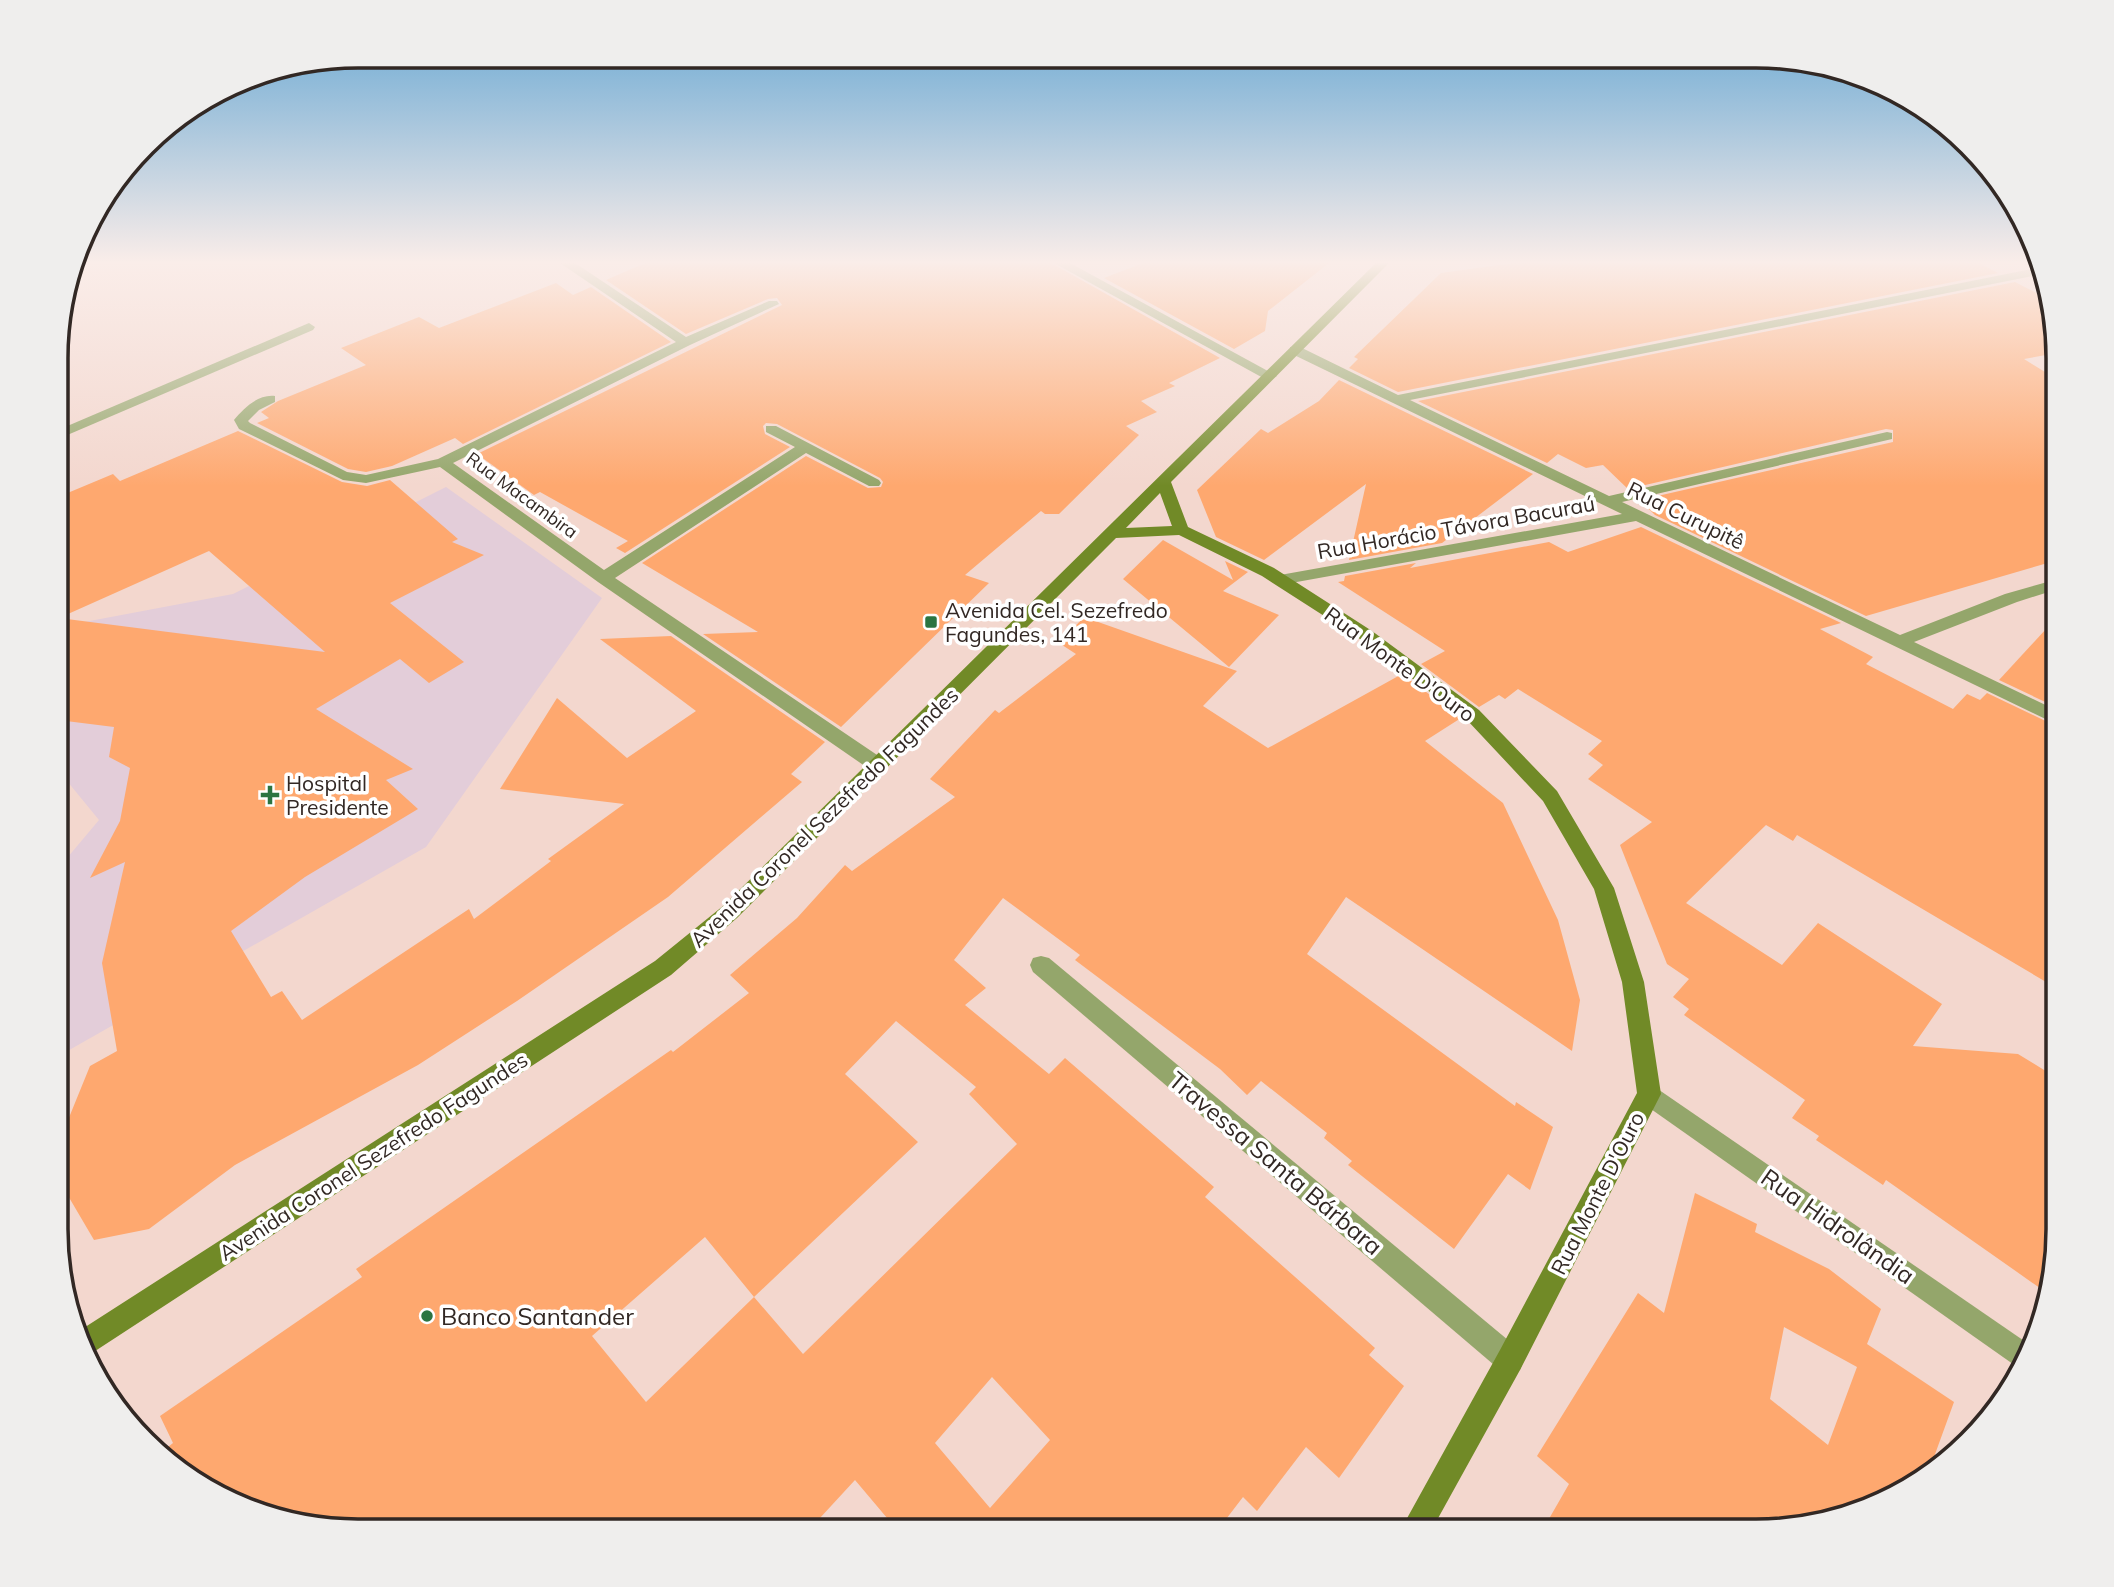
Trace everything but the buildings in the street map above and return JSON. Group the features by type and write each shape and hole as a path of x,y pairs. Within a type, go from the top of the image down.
{"main road":[{"name":"Avenida Coronel Sezefredo Fagundes","path":"90,1340 663,968 730,912 1308,337"},
{"path":"1164,483 1181,530"},
{"name":"Rua Monte D'Ouro","path":"1114,533 1181,530 1280,580 1366,635 1473,715 1550,796 1604,888 1633,982 1649,1094 1510,1360 1422,1519"}],"street":[{"path":"68,431 287,337"},
{"path":"678,337 685,342"},
{"name":"Rua Macambira","path":"696,337 443,462 604,578 879,766"},
{"path":"1198,337 1270,376"},
{"path":"1397,399 1707,337"},
{"name":"Rua Curupitê","path":"1295,350 2046,713"},
{"path":"270,399 246,413 241,420 244,426 343,476 366,479 443,462"},
{"path":"771,429 874,483"},
{"path":"1606,501 1886,436"},
{"path":"604,578 805,447"},
{"name":"Rua Horácio Távora Bacuraú","path":"1280,580 1639,516"},
{"path":"1899,642 2011,598 2046,588"},
{"name":"Travessa Santa Bárbara","path":"1041,965 1510,1360"},
{"name":"Rua Hidrolândia","path":"1649,1094 2018,1352"}],"shaded area":[{"name":"Hospital Presidente","path":"446,487 602,598 426,847 68,1051 68,857 99,820 68,782 68,627 233,594"}],"place":[{"name":"Avenida Cel. Sezefredo Fagundes, 141","path":"931,622"},
{"name":"Hospital Presidente","path":"270,795"},
{"name":"Banco Santander","path":"427,1316"}]}
